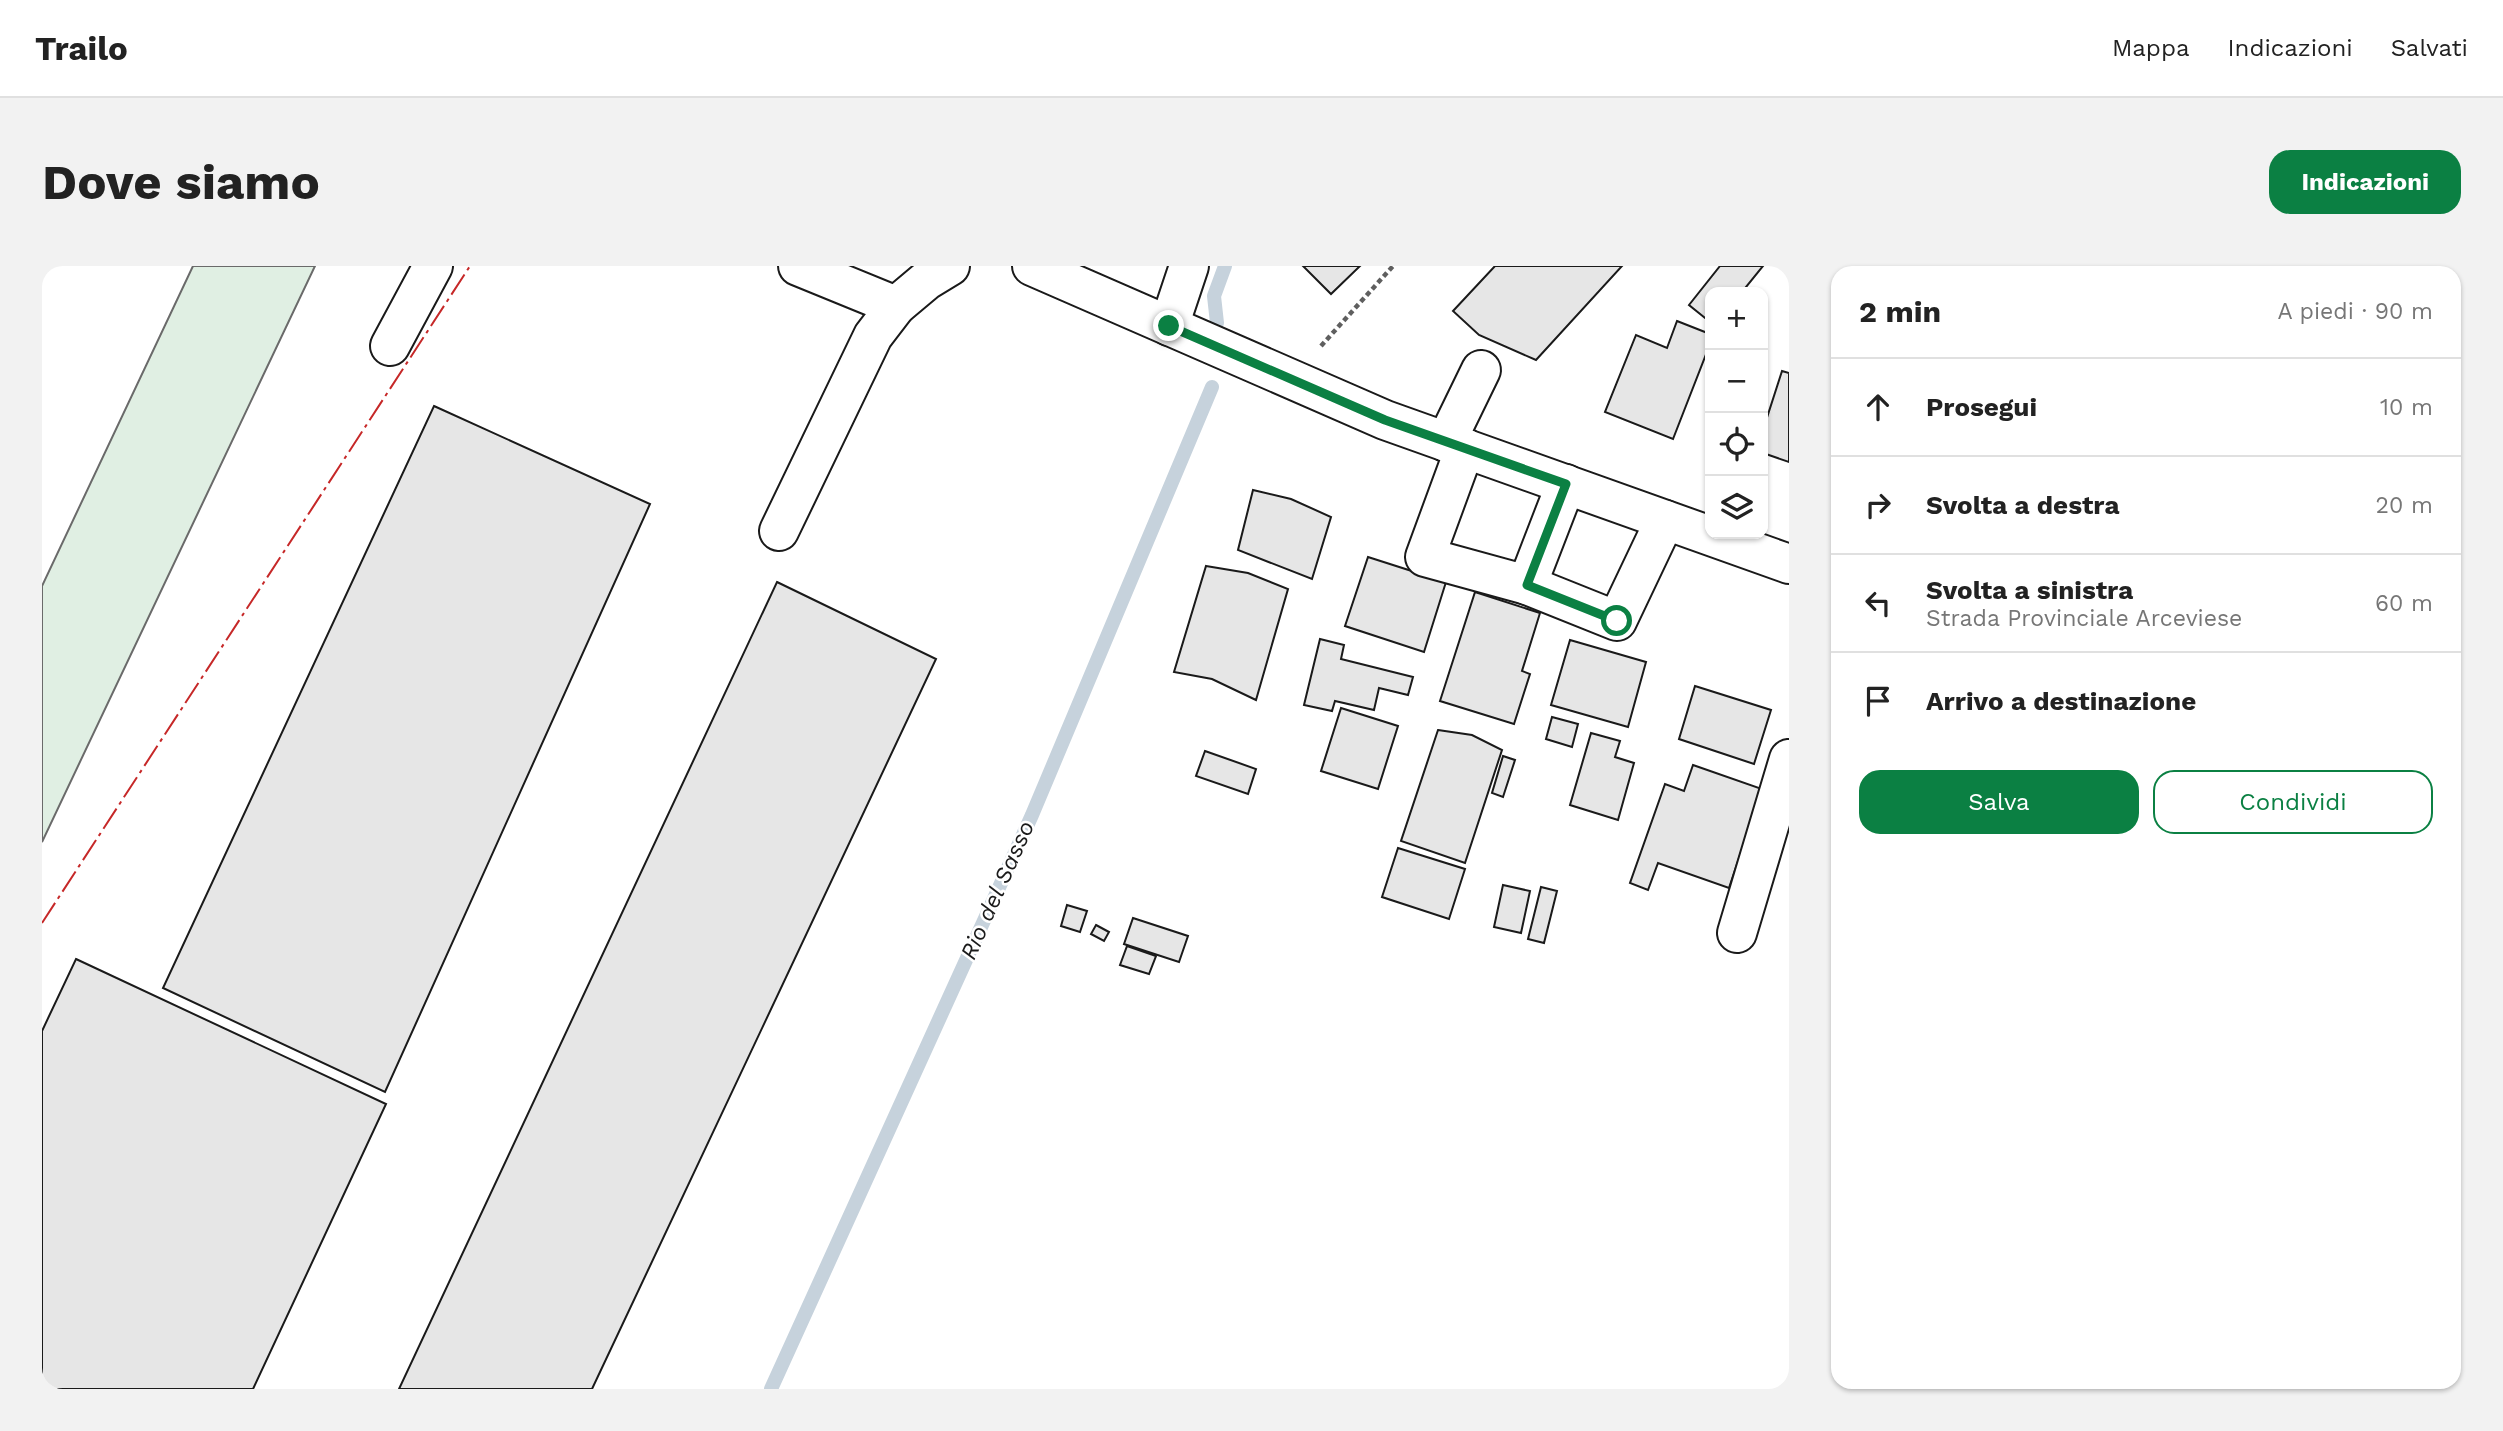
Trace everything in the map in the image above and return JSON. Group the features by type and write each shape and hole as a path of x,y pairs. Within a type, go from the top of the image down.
{"main road":[{"path":"390,346 433,266"},
{"path":"798,266 896,306"},
{"path":"779,531 873,335 896,306 927,280 950,266"},
{"path":"1032,266 1385,420 1789,564"},
{"path":"1169,326 1189,266"},
{"path":"1481,370 1455,445 1425,557 1527,585 1617,621 1665,520"},
{"path":"1527,585 1566,484"},
{"path":"1737,933 1789,759"}],"path":[{"path":"1296,381 1327,338 1393,266"}],"green space":[{"path":"193,266 315,266 42,842 42,586"}],"building":[{"path":"1303,266 1360,266 1331,294"},
{"path":"1495,266 1622,266 1536,360 1479,335 1453,311"},
{"path":"1720,266 1763,266 1746,287 1705,287 1705,318 1689,305"},
{"path":"1677,321 1705,332 1705,357 1673,439 1605,412 1636,335 1667,348"},
{"path":"1782,371 1789,373 1789,462 1768,455 1768,414"},
{"path":"434,406 650,504 385,1092 163,988"},
{"path":"1253,490 1291,499 1331,517 1312,579 1238,550"},
{"path":"1368,557 1446,582 1424,652 1345,626"},
{"path":"1206,566 1248,573 1288,589 1256,700 1212,679 1174,672"},
{"path":"777,582 936,659 592,1389 399,1389"},
{"path":"1475,592 1540,613 1522,671 1530,674 1514,724 1440,701"},
{"path":"1320,639 1344,645 1341,659 1413,677 1408,695 1379,688 1374,710 1335,701 1332,711 1304,705"},
{"path":"1570,640 1646,662 1628,727 1551,705"},
{"path":"1695,686 1771,710 1754,764 1679,739"},
{"path":"1341,708 1398,726 1378,789 1321,771"},
{"path":"1552,717 1578,724 1572,747 1546,739"},
{"path":"1438,730 1472,735 1502,750 1465,863 1401,841"},
{"path":"1591,733 1620,741 1615,757 1634,763 1618,820 1570,805"},
{"path":"1205,751 1256,769 1248,794 1196,776"},
{"path":"1503,756 1515,760 1503,797 1492,793"},
{"path":"1693,765 1762,789 1729,888 1658,863 1648,890 1630,883 1665,784 1684,791"},
{"path":"1398,848 1465,869 1449,919 1382,897"},
{"path":"1503,885 1530,891 1521,933 1494,927"},
{"path":"1541,887 1557,891 1544,943 1528,939"},
{"path":"1067,905 1087,911 1080,932 1061,926"},
{"path":"1133,918 1188,936 1179,962 1124,944"},
{"path":"1096,925 1109,932 1104,941 1091,934"},
{"path":"1127,946 1156,956 1149,974 1120,965"},
{"path":"76,959 386,1104 253,1389 42,1389 42,1031"}],"waterway":[{"name":"Rio del Sasso","path":"1217,323 1214,296 1225,266"},
{"name":"Rio del Sasso","path":"771,1389 1032,815 1212,387"}],"power":[{"path":"42,923 470,266"}],"route":[{"path":"1169,326 1385,420 1566,484 1527,585 1617,621"}]}
